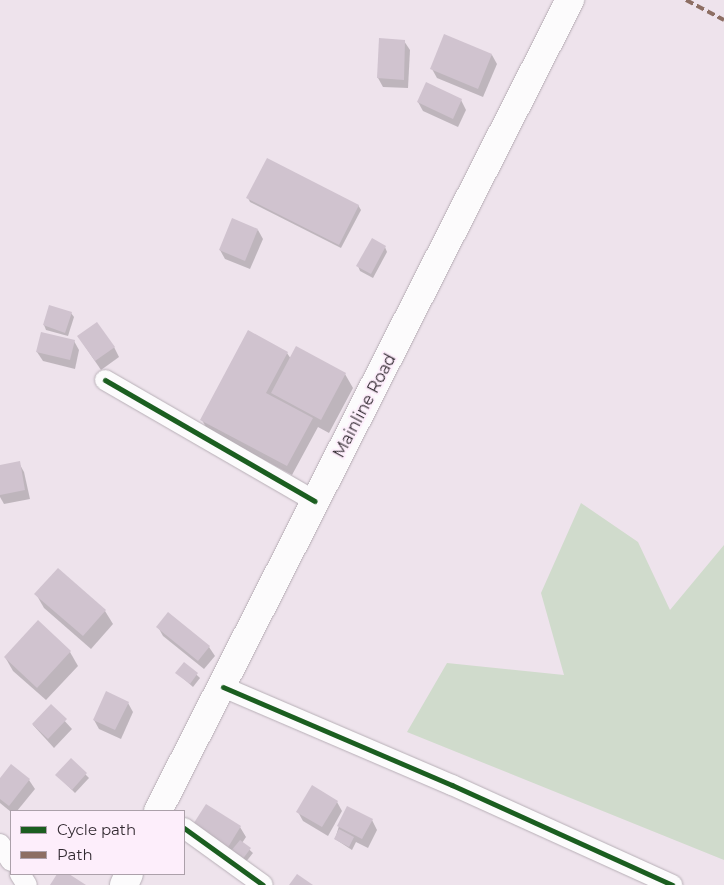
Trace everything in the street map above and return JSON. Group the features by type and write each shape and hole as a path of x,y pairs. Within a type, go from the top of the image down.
{"main road":[{"name":"Mainline Road","path":"160,810 315,501 438,266 570,0"}],"street":[{"path":"105,380 315,501"},
{"path":"223,687 452,785 672,885"},
{"path":"185,829 264,885"},
{"path":"0,844 10,859"}],"green space":[{"path":"581,503 638,542 670,610 724,545 724,860 407,732 447,663 564,675 541,593"}],"building":[{"path":"444,34 492,54 478,89 430,69"},
{"path":"379,38 405,40 404,80 377,78"},
{"path":"426,82 462,99 453,119 417,102"},
{"path":"267,158 359,205 339,245 246,198"},
{"path":"232,218 258,229 245,261 219,250"},
{"path":"372,238 386,246 371,274 356,266"},
{"path":"49,305 72,312 65,333 43,325"},
{"path":"97,322 115,347 95,361 77,336"},
{"path":"248,330 288,352 266,393 313,418 287,466 200,420"},
{"path":"41,332 75,340 70,360 36,352"},
{"path":"296,346 346,373 321,420 271,393"},
{"path":"20,461 25,490 0,495 0,465"},
{"path":"58,568 106,610 83,636 34,594"},
{"path":"168,612 210,646 198,661 156,627"},
{"path":"38,620 71,651 37,688 4,657"},
{"path":"184,662 198,673 190,684 175,673"},
{"path":"106,691 129,702 115,730 93,720"},
{"path":"51,704 67,719 48,739 32,724"},
{"path":"71,758 87,773 72,790 55,775"},
{"path":"11,764 30,779 9,806 0,799 0,778"},
{"path":"312,785 338,801 322,827 296,812"},
{"path":"206,804 241,826 227,849 192,826"},
{"path":"347,806 373,819 362,839 337,826"},
{"path":"339,829 354,837 349,847 334,839"},
{"path":"240,840 251,848 242,860 231,851"},
{"path":"297,874 313,885 289,885"},
{"path":"56,875 71,875 86,885 50,885"}],"marked path":[{"path":"686,0 724,20"}],"cycle path":[{"path":"105,380 315,501"},
{"path":"223,687 452,785 672,885"},
{"path":"185,829 263,885"}]}
